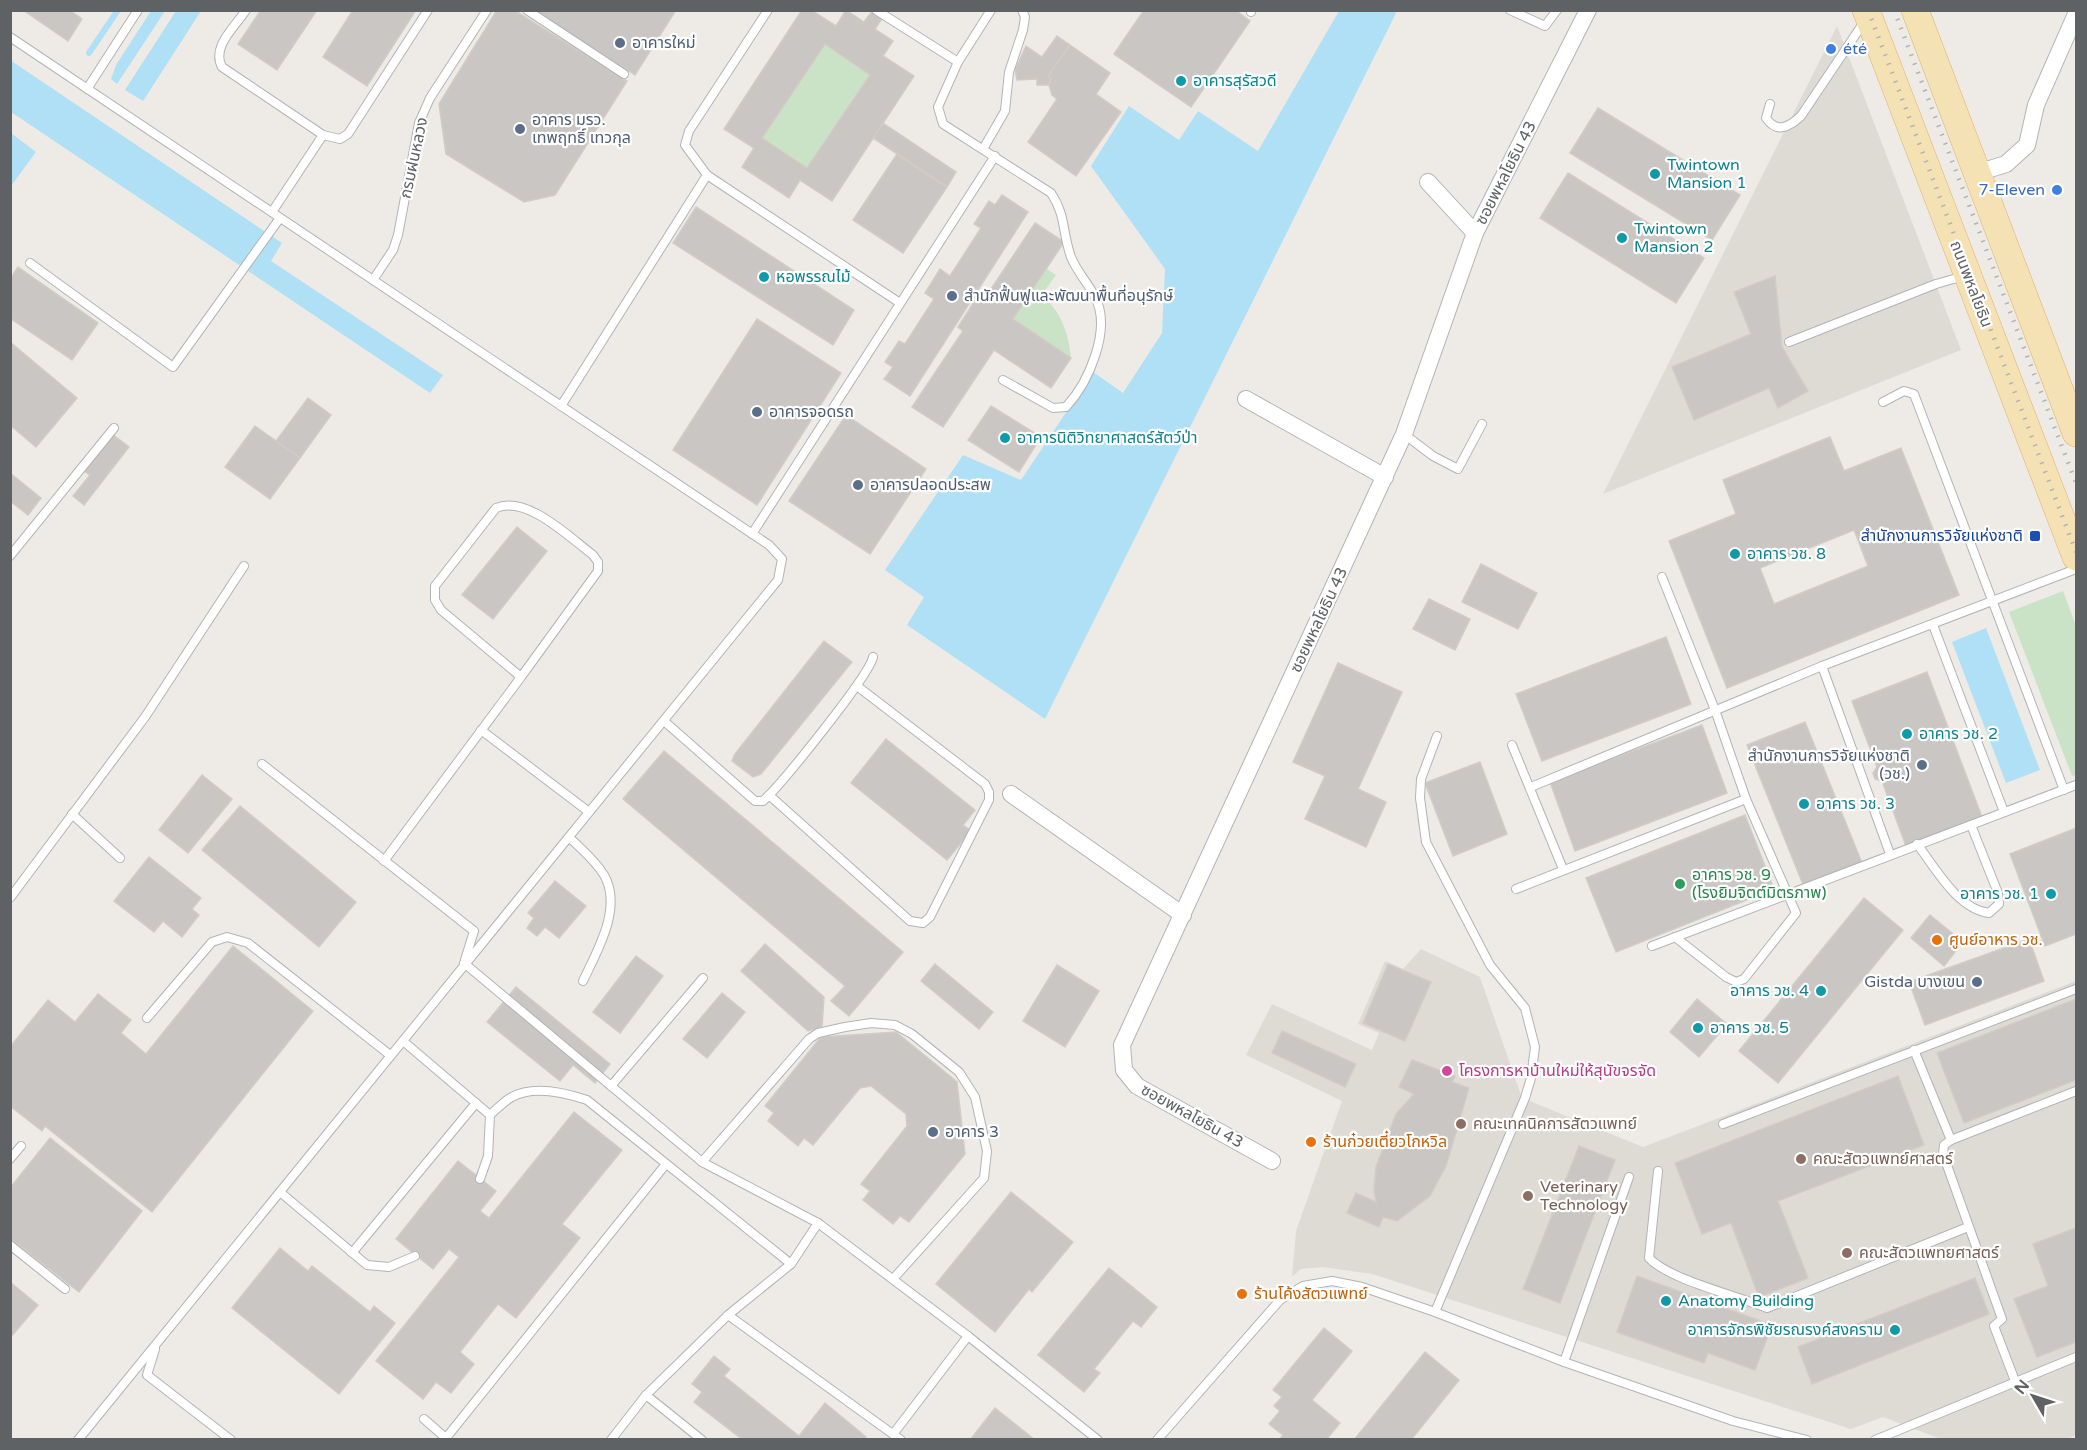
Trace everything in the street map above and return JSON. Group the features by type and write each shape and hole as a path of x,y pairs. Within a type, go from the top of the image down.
{"main road":[{"path":"1915,10 2076,433"},
{"name":"ถนนพหลโยธิน","path":"1867,14 2076,557"},
{"path":"1884,58 1926,40"}],"street":[{"name":"ซอยพหลโยธิน 43","path":"1272,1161 1137,1086 1124,1070 1122,1045 1404,434 1475,233 1588,10"},
{"path":"1977,173 2006,164 2027,145 2036,105 2074,15"},
{"path":"1428,182 1475,233"},
{"path":"1246,399 1385,477"},
{"path":"1011,794 1183,915"}],"lane":[{"path":"87,89 138,10"},
{"path":"246,10 218,50 217,58 222,67 323,135 340,139 348,134 428,10"},
{"name":"กรมฝนหลวง","path":"374,280 393,250 398,235 423,115 430,98 487,10"},
{"path":"527,10 624,74"},
{"path":"768,10 689,131 685,145 707,175 900,303"},
{"path":"876,10 958,62"},
{"path":"991,10 958,62 938,106 940,119 944,124 1051,193 1062,209 1064,236 1073,261 1096,297 1102,314 1096,353 1089,373 1076,396 1066,406 1053,408 1003,380"},
{"path":"983,149 1005,111 1009,72 1023,30 1025,17 1022,10"},
{"path":"1510,10 1545,26 1557,10"},
{"path":"1770,104 1766,118 1771,125 1780,129 1790,127 1801,116 1867,14"},
{"path":"10,38 752,534 778,552 782,559 778,580 78,1440"},
{"path":"30,263 173,367 270,232 276,215 323,135"},
{"path":"752,534 995,156"},
{"path":"561,406 707,175"},
{"path":"1789,342 1925,288 1968,275"},
{"path":"1883,402 1904,391 1914,394 2064,790"},
{"path":"1404,434 1433,456 1458,469 1482,423"},
{"path":"11,553 114,428"},
{"path":"384,861 521,676 598,571 598,562 593,555 541,517 523,506 506,504 496,508 435,586 435,600 441,610 521,676"},
{"path":"10,898 145,717 244,566"},
{"path":"1530,787 1822,666 2076,569"},
{"path":"1662,577 1715,710 1746,799 1796,913 1744,979 1736,982 1726,977 1675,937"},
{"path":"1933,625 2004,812"},
{"path":"664,721 755,801 763,801 857,686 873,657"},
{"path":"1822,666 1890,854"},
{"path":"769,795 910,921 923,922 930,916 989,800 989,792 985,784 857,686"},
{"path":"481,730 590,812"},
{"path":"1435,1312 1525,1098 1532,1078 1535,1047 1525,1008 1490,965 1426,842 1420,798 1421,779 1437,736"},
{"path":"1512,745 1563,869"},
{"path":"262,764 474,931 464,963"},
{"path":"1652,946 2076,785"},
{"path":"1516,889 1746,799"},
{"path":"72,814 120,858"},
{"path":"1917,844 1962,900 1977,911 1989,913 1999,904 1998,893 1971,825"},
{"path":"569,837 595,862 605,877 611,897 604,937 583,981"},
{"path":"147,1018 212,942 227,937 249,943 390,1055"},
{"path":"464,963 702,1162 818,1223 968,1336 1098,1440"},
{"path":"611,1086 702,978"},
{"path":"1723,1124 2076,989"},
{"path":"702,1162 809,1039 818,1032 872,1023 895,1025 912,1034 959,1072 975,1097 987,1151 984,1178 893,1279"},
{"path":"402,1041 490,1115"},
{"path":"1914,1050 1951,1140"},
{"path":"2016,1381 1994,1326 2002,1319 1942,1154 1944,1145 1951,1140 2076,1091"},
{"path":"480,1179 488,1156 490,1115 513,1096 533,1092 565,1092 587,1100 791,1264"},
{"path":"352,1253 476,1103"},
{"path":"10,1159 21,1146"},
{"path":"424,1419 447,1439 666,1164"},
{"path":"1658,1171 1649,1258 1658,1268 1675,1276 1767,1308 1968,1227"},
{"path":"1564,1362 1629,1178"},
{"path":"279,1191 367,1265 377,1268 389,1267 415,1256"},
{"path":"611,1440 646,1395 728,1315 791,1264 818,1223"},
{"path":"10,1245 65,1289"},
{"path":"1157,1440 1280,1300 1303,1286 1332,1281 1362,1287 1435,1312 1564,1362 1733,1421 1807,1440"},
{"path":"728,1315 894,1432 901,1440"},
{"path":"894,1432 968,1336"},
{"path":"157,1343 147,1375 231,1440"},
{"path":"1875,1440 2076,1357"},
{"path":"646,1395 702,1440"}],"shaded area":[{"path":"1837,26 1961,350 1603,494"},
{"name":"คณะสัตวแพทยศาสตร์","path":"1421,949 1480,977 1522,1098 1643,1147 2076,981 2076,1435 2065,1440 1941,1439 1883,1417 1851,1429 1372,1274 1322,1267 1301,1269 1292,1277 1296,1231 1342,1101 1246,1055 1272,1004 1372,1050 1379,1033 1358,1024 1385,961 1403,969"}],"green space":[{"path":"825,44 870,75 807,168 762,138"},
{"path":"1047,269 1056,275 1041,296 1054,308 1063,323 1071,358 1013,319"},
{"path":"2063,591 2076,626 2076,775 2072,776 2009,612"}],"water":[{"path":"151,11 165,11 117,84 111,79 116,65"},
{"path":"176,11 201,11 143,101 125,90"},
{"path":"1339,11 1397,11 1045,719 907,625 924,597 885,570 963,455 1021,480 1093,372 1123,393 1162,333 1165,269 1091,166 1129,106 1179,140 1198,111 1258,151"},
{"path":"10,60 282,243 271,261 443,375 430,393 11,112"},
{"path":"11,133 36,152 11,186"},
{"path":"1986,628 2040,770 2006,783 1952,642"}],"building":[{"path":"23,10 69,10 82,19 68,41"},
{"path":"261,10 317,10 277,70 238,44"},
{"path":"353,10 416,10 367,86 323,57"},
{"name":"อาคาร มรว. เทพฤทธิ์ เทวกุล","path":"497,10 514,10 627,81 555,195 524,202 446,154 439,104"},
{"name":"อาคารใหม่","path":"532,10 676,10 635,75"},
{"path":"802,10 811,10 836,26 846,10 864,22 873,10 883,17 875,29 893,41 883,56 914,76 832,201 800,180 789,198 742,167 754,148 724,129","holes":["825,44 870,75 807,168 762,138"]},
{"name":"อาคารสุรัสวดี","path":"1144,10 1235,10 1250,21 1191,107 1114,54"},
{"path":"1057,36 1070,45 1048,76 1051,78 1049,85 1037,85 1037,79 1017,80 1015,70 1026,46 1042,57"},
{"path":"1070,45 1110,73 1096,94 1121,112 1076,176 1028,142 1057,99 1052,95 1049,85 1051,78 1048,76"},
{"name":"Twintown Mansion 1","path":"1598,108 1740,195 1712,240 1570,153"},
{"path":"883,123 956,172 947,187 873,138"},
{"path":"897,154 947,187 903,253 853,220"},
{"name":"Twintown Mansion 2","path":"1568,173 1704,258 1676,303 1540,218"},
{"name":"สำนักฟื้นฟูและพัฒนาพื้นที่อนุรักษ์","path":"1002,195 1028,212 910,396 884,379 893,367 885,362 899,341 905,344 934,299 925,293 940,269 950,276 981,228 974,224 989,201 995,205"},
{"name":"หอพรรณไม้","path":"696,207 854,310 833,345 673,243"},
{"path":"1035,223 1064,242 1013,319 1071,358 1051,388 994,350 943,427 912,407 963,331 958,327 977,297 983,301"},
{"path":"18,267 98,323 72,360 10,318 10,279"},
{"path":"1775,276 1782,347 1808,391 1778,408 1769,388 1694,420 1672,367 1751,334 1734,292"},
{"name":"อาคารจอดรถ","path":"757,319 841,373 757,505 673,450"},
{"path":"10,342 77,398 36,447 10,425"},
{"path":"308,398 331,415 300,458 276,441"},
{"name":"อาคารนิติวิทยาศาสตร์สัตว์ป่า","path":"991,406 1041,437 1019,472 968,440"},
{"name":"อาคารปลอดประสพ","path":"846,415 926,469 870,554 789,501"},
{"path":"255,426 300,458 270,499 225,467"},
{"path":"112,434 129,447 84,505 73,496 90,475 84,471"},
{"name":"อาคาร วช. 8","path":"1830,437 1844,471 1901,448 1959,595 1727,688 1669,541 1736,514 1723,480","holes":["1854,530 1868,566 1774,604 1760,568"]},
{"path":"10,473 41,498 28,515 10,501"},
{"path":"517,527 547,551 493,619 462,595"},
{"path":"1481,564 1537,593 1518,629 1462,602"},
{"path":"1429,599 1470,619 1455,650 1413,629"},
{"path":"1666,637 1691,704 1542,761 1516,694"},
{"path":"824,641 852,662 761,774 753,777 732,761 735,754"},
{"path":"1338,663 1402,692 1358,789 1386,802 1366,847 1305,819 1325,776 1293,762"},
{"name":"อาคาร วช. 2","path":"1927,672 1982,817 1906,846 1882,781 1875,779 1873,773 1877,767 1852,701"},
{"name":"อาคาร วช. 3","path":"1805,722 1862,863 1804,887 1747,745"},
{"path":"1702,725 1727,793 1575,851 1550,782"},
{"path":"886,739 975,810 963,825 971,831 947,860 851,783"},
{"path":"664,751 903,952 849,1016 831,1001 845,986 623,799"},
{"path":"1480,762 1507,834 1453,856 1425,783"},
{"path":"202,775 232,799 188,853 159,830"},
{"path":"240,806 356,902 319,947 202,850"},
{"name":"อาคาร วช. 9 (โรงยิมจิตต์มิตรภาพ)","path":"1745,815 1774,889 1616,952 1586,878"},
{"name":"อาคาร วช. 1","path":"2076,828 2076,934 2045,946 2010,854"},
{"path":"149,857 201,898 192,909 199,915 182,937 163,921 154,932 114,901"},
{"path":"555,881 586,906 559,938 545,927 537,936 527,928 534,918 528,913"},
{"name":"อาคาร วช. 4","path":"1864,898 1903,930 1778,1083 1739,1051"},
{"name":"ศูนย์อาหาร วช.","path":"1930,915 1963,942 1944,966 1911,938"},
{"name":"Gistda บางเขน","path":"2029,939 2044,981 1925,1025 1909,982"},
{"path":"765,944 824,997 822,1027 808,1031 741,971"},
{"path":"233,946 313,1011 152,1212 45,1126 42,1131 10,1106 10,1047 48,1000 75,1022 98,994 131,1020 121,1033 146,1054"},
{"path":"636,956 663,976 620,1033 593,1012"},
{"path":"935,964 993,1012 979,1029 921,981"},
{"path":"1388,964 1431,982 1405,1041 1363,1023"},
{"path":"1057,965 1099,991 1065,1047 1023,1021"},
{"path":"516,987 610,1064 595,1083 573,1065 560,1081 487,1022"},
{"path":"722,993 745,1012 707,1058 683,1039"},
{"name":"อาคาร วช. 5","path":"1697,999 1727,1024 1699,1057 1670,1032"},
{"path":"2076,999 2076,1080 1964,1123 1937,1053"},
{"path":"1282,1031 1356,1064 1345,1087 1272,1053"},
{"name":"อาคาร 3","path":"896,1032 957,1082 965,1154 909,1222 900,1216 893,1224 863,1200 870,1191 861,1184 907,1126 906,1114 871,1086 860,1088 813,1145 804,1138 798,1146 768,1121 774,1113 765,1106 821,1037"},
{"path":"1412,1060 1455,1076 1452,1082 1469,1088 1446,1166 1430,1196 1397,1221 1383,1217 1379,1227 1347,1213 1356,1193 1376,1202 1374,1190 1376,1167 1396,1114 1414,1094 1399,1087"},
{"name":"คณะสัตวแพทย์ศาสตร์","path":"1898,1076 1924,1145 1778,1201 1808,1278 1759,1297 1731,1223 1702,1234 1675,1163"},
{"path":"574,1112 622,1150 562,1224 580,1238 516,1318 498,1304 460,1352 474,1364 451,1393 436,1382 423,1399 376,1361 459,1257 449,1249 433,1269 396,1239 458,1161 496,1191 480,1211 489,1218"},
{"path":"50,1138 142,1211 79,1292 10,1238 10,1188"},
{"path":"1579,1146 1615,1160 1560,1303 1523,1289"},
{"path":"1011,1192 1073,1242 1032,1292 1029,1289 995,1332 936,1284"},
{"path":"2076,1228 2076,1342 2037,1357 2014,1299 2048,1286 2033,1244"},
{"path":"280,1248 308,1271 312,1266 370,1312 374,1306 395,1323 339,1394 232,1308"},
{"path":"1109,1268 1157,1307 1141,1327 1133,1321 1094,1369 1100,1373 1084,1392 1038,1355"},
{"name":"Anatomy Building","path":"1637,1276 1772,1325 1755,1370 1708,1353 1704,1363 1617,1332"},
{"name":"อาคารจักรพิชัยรณรงค์สงคราม","path":"1975,1278 1989,1314 1812,1384 1798,1347"},
{"path":"10,1282 38,1305 10,1338"},
{"path":"1324,1328 1352,1351 1312,1400 1340,1423 1326,1440 1279,1440 1283,1435 1269,1424 1280,1411 1274,1406 1282,1397 1273,1390"},
{"path":"1425,1352 1459,1380 1411,1440 1354,1440"},
{"path":"714,1356 730,1369 724,1376 799,1436 825,1403 866,1437 864,1440 743,1440 694,1402 702,1392 692,1384"},
{"path":"995,1408 1035,1440 970,1440"}],"waterway":[{"path":"89,53 118,10"}],"railway":[{"path":"1868,10 2076,552"},
{"path":"1894,10 2076,483"}],"place":[{"name":"อาคารใหม่","path":"620,43"},
{"name":"été","path":"1831,49"},
{"name":"อาคารสุรัสวดี","path":"1181,81"},
{"name":"อาคาร มรว. เทพฤทธิ์ เทวกุล","path":"520,129"},
{"name":"Twintown Mansion 1","path":"1655,174"},
{"name":"7-Eleven","path":"2057,190"},
{"name":"Twintown Mansion 2","path":"1622,238"},
{"name":"หอพรรณไม้","path":"764,277"},
{"name":"สำนักฟื้นฟูและพัฒนาพื้นที่อนุรักษ์","path":"952,296"},
{"name":"อาคารจอดรถ","path":"757,412"},
{"name":"อาคารนิติวิทยาศาสตร์สัตว์ป่า","path":"1005,438"},
{"name":"อาคารปลอดประสพ","path":"858,485"},
{"name":"สำนักงานการวิจัยแห่งชาติ","path":"2035,536"},
{"name":"อาคาร วช. 8","path":"1735,554"},
{"name":"อาคาร วช. 2","path":"1907,734"},
{"name":"สำนักงานการวิจัยแห่งชาติ (วช.)","path":"1922,765"},
{"name":"อาคาร วช. 3","path":"1804,804"},
{"name":"อาคาร วช. 9 (โรงยิมจิตต์มิตรภาพ)","path":"1680,884"},
{"name":"อาคาร วช. 1","path":"2051,894"},
{"name":"ศูนย์อาหาร วช.","path":"1937,940"},
{"name":"Gistda บางเขน","path":"1977,982"},
{"name":"อาคาร วช. 4","path":"1821,991"},
{"name":"อาคาร วช. 5","path":"1698,1028"},
{"name":"โครงการหาบ้านใหม่ให้สุนัขจรจัด","path":"1447,1071"},
{"name":"คณะเทคนิคการสัตวแพทย์","path":"1461,1124"},
{"name":"อาคาร 3","path":"933,1132"},
{"name":"ร้านก๋วยเตี๋ยวโกหวิล","path":"1311,1142"},
{"name":"คณะสัตวแพทย์ศาสตร์","path":"1801,1159"},
{"name":"Veterinary Technology","path":"1528,1196"},
{"name":"คณะสัตวแพทยศาสตร์","path":"1847,1253"},
{"name":"ร้านโค้งสัตวแพทย์","path":"1242,1294"},
{"name":"Anatomy Building","path":"1666,1301"},
{"name":"อาคารจักรพิชัยรณรงค์สงคราม","path":"1895,1330"}]}
